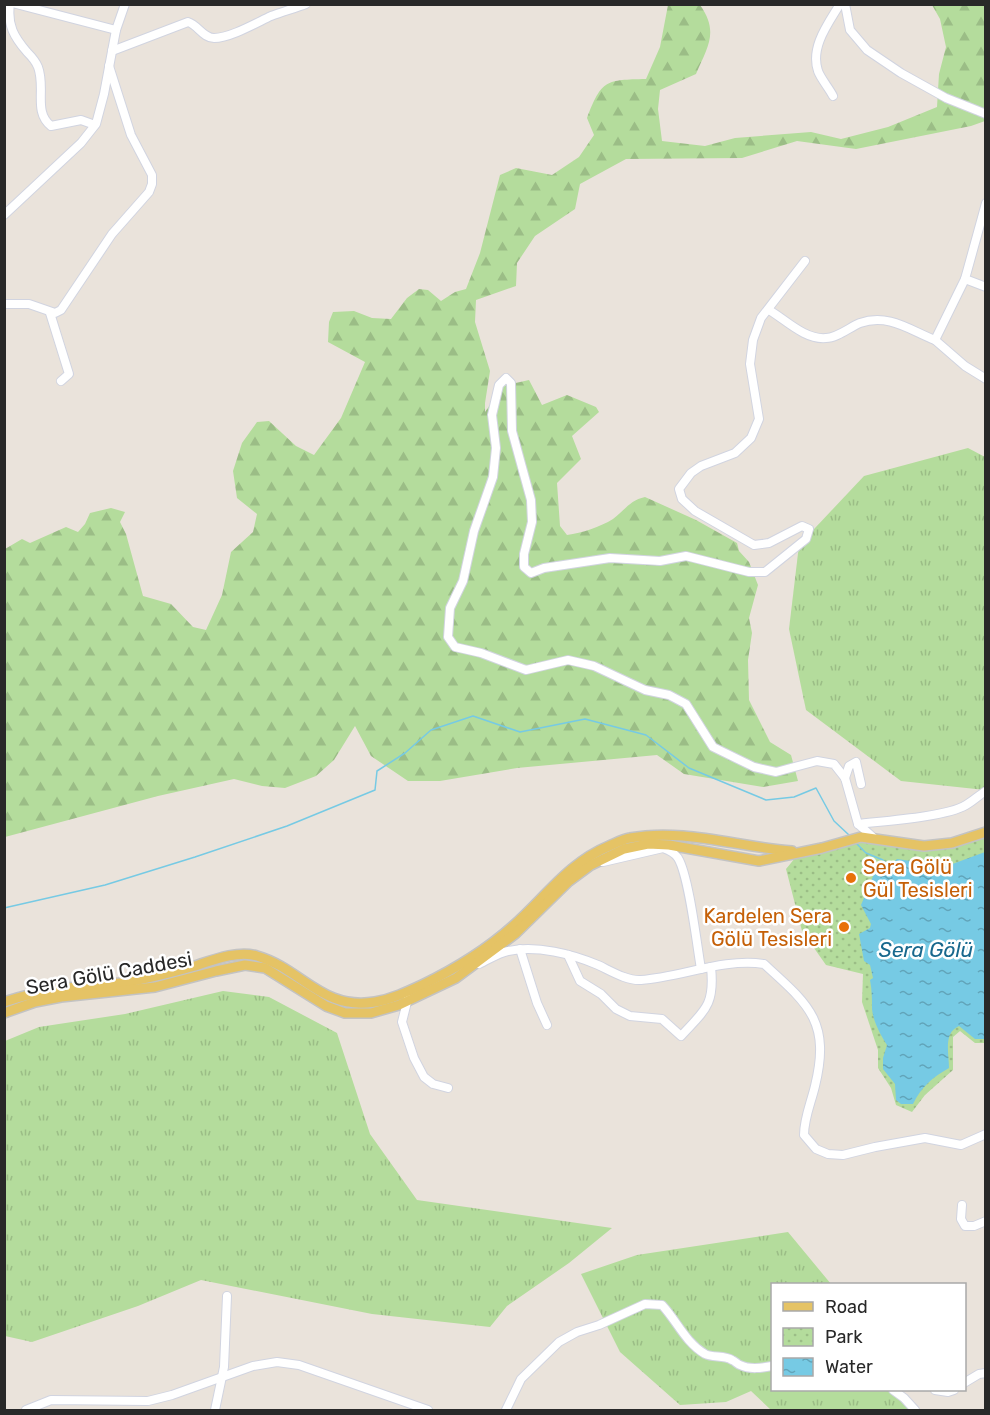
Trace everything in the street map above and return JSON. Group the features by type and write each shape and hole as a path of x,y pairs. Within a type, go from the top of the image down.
{"main road":[{"name":"Sera Gölü Caddesi","path":"4,1013 52,998 154,987 216,970 246,965 265,968 326,1006 345,1013 371,1013 407,1001 456,978 473,967 515,934 568,882 591,865 624,849 648,844 669,845 759,861 861,837 924,846 952,843 986,832"},
{"name":"Sera Gölü Caddesi","path":"4,1002 41,990 148,978 234,956 255,955 285,968 313,988 334,999 352,1003 375,1002 400,996 457,968 479,954 513,926 566,872 593,852 628,838 662,835 699,838 761,849 800,852"}],"street":[{"path":"10,4 11,30 38,66 42,85 43,120 51,126 81,120 95,125"},
{"path":"16,4 116,30"},
{"path":"21,4 29,4"},
{"path":"4,215 81,143 95,125 104,94 116,30 125,4"},
{"path":"112,51 188,22 194,24 204,35 213,38 227,35 306,4"},
{"path":"834,96 818,70 816,54 820,38 840,4"},
{"path":"844,4 850,30 867,50 901,73 946,98 986,114"},
{"path":"4,303 29,304 51,313 61,310 112,234 149,192 152,175 131,135 110,66"},
{"path":"935,340 965,279 986,203"},
{"path":"805,261 761,318 753,340 750,364 759,419 751,438 735,453 701,466 691,473 679,489 682,499 695,511 754,545 769,543 802,526 809,529 806,539 765,572 749,572 686,556 660,561 610,558 544,568 531,573 524,567 524,554 532,522 531,500 512,431 511,382 506,378 499,385 492,415 496,448 494,477 474,531 463,581 450,608 448,637 455,647 481,653 526,670 568,660 594,666 645,690 669,695 686,704 713,747 754,767 776,772 817,761 834,764 845,778 858,824 874,838"},
{"path":"965,279 986,287"},
{"path":"769,310 806,334 827,339 862,322 883,320 912,328 935,340 965,366 986,380"},
{"path":"51,313 69,374 61,381"},
{"path":"845,778 849,766 856,762 861,784"},
{"path":"858,824 951,811 966,806 986,791"},
{"path":"566,872 663,848 670,850 680,862 701,969"},
{"path":"457,968 473,967 506,951 526,949 568,955 621,976 639,980 738,963 764,964 810,1010 819,1029 821,1053 815,1086 807,1110 804,1135 816,1149 828,1155 843,1155 925,1138 961,1145 984,1134"},
{"path":"520,950 547,1024"},
{"path":"568,955 579,981 601,994 616,1010 630,1016 662,1019 681,1036 711,1001 713,986 711,968"},
{"path":"410,991 402,1022 414,1058 424,1077 433,1084 448,1088"},
{"path":"962,1205 961,1219 965,1226 970,1227 986,1221"},
{"path":"215,1410 223,1376 227,1296"},
{"path":"506,1410 521,1379 559,1342 645,1304 662,1305 673,1316 690,1342 709,1356 732,1359 751,1369 771,1366"},
{"path":"26,1410 51,1400 148,1401 172,1395 252,1366 277,1362 299,1365 428,1410"},
{"path":"966,1382 979,1374 986,1373"},
{"path":"895,1391 915,1410"}],"green space":[{"path":"668,5 700,5 709,23 710,39 696,74 660,90 658,109 662,141 705,146 735,138 811,132 841,139 888,127 937,107 939,74 946,47 940,19 932,5 985,5 985,121 971,126 856,149 797,141 742,158 626,159 580,184 575,209 535,236 517,263 516,286 476,300 475,322 490,371 485,412 503,386 529,380 542,405 567,395 596,407 599,412 572,436 581,459 557,483 560,526 567,535 602,525 613,519 631,503 645,497 696,520 737,543 739,551 749,562 758,585 749,618 752,633 748,660 749,700 770,742 791,755 798,781 763,787 684,774 657,755 517,768 440,781 408,781 371,756 355,726 334,760 316,776 285,788 262,786 234,779 158,796 5,837 5,549 22,539 30,543 66,527 78,532 90,513 111,508 125,512 120,522 126,534 143,596 171,604 193,627 206,630 222,595 231,552 253,532 257,514 237,498 233,471 242,443 257,422 269,421 296,446 314,455 341,418 365,362 328,342 329,322 333,312 354,311 372,318 391,319 407,298 419,289 428,290 441,301 455,292 466,289 480,253 500,175 516,168 552,175 579,157 594,135 587,118 602,89 614,81 646,79 660,47"},
{"path":"968,448 985,457 985,790 901,781 806,710 789,629 799,545 864,476"},
{"name":"Sera Gölü","path":"985,832 985,1043 975,1043 960,1031 953,1037 953,1070 925,1095 912,1112 896,1105 891,1088 878,1068 878,1050 862,1002 863,974 826,965 802,931 786,869 800,852 861,837 924,846"},
{"path":"223,991 269,997 337,1033 370,1134 417,1200 612,1228 569,1263 507,1306 490,1327 372,1314 201,1280 138,1306 32,1342 5,1336 5,1041 39,1027 125,1014"},
{"path":"788,1232 830,1283 771,1283 771,1391 897,1391 911,1410 771,1410 751,1391 726,1402 680,1405 620,1352 581,1274 637,1255"}],"water":[{"name":"Sera Gölü","path":"985,852 985,1039 975,1039 959,1026 954,1029 948,1044 949,1068 928,1083 913,1104 901,1104 896,1100 895,1084 883,1069 883,1058 887,1045 873,1014 870,980 873,978 870,965 864,961 859,934 870,928 871,924 861,905 874,874 878,874 883,860 891,865 897,859 947,866"}],"waterway":[{"path":"4,908 105,885 195,857 287,826 375,790 377,771 405,753 431,730 473,716 520,732 585,719 646,735 689,768 766,800 794,797 816,788 834,821 849,835"},
{"path":"856,843 866,853 883,860"}],"place":[{"name":"Sera Gölü Gül Tesisleri","path":"851,878"},
{"name":"Kardelen Sera Gölü Tesisleri","path":"844,927"}]}
